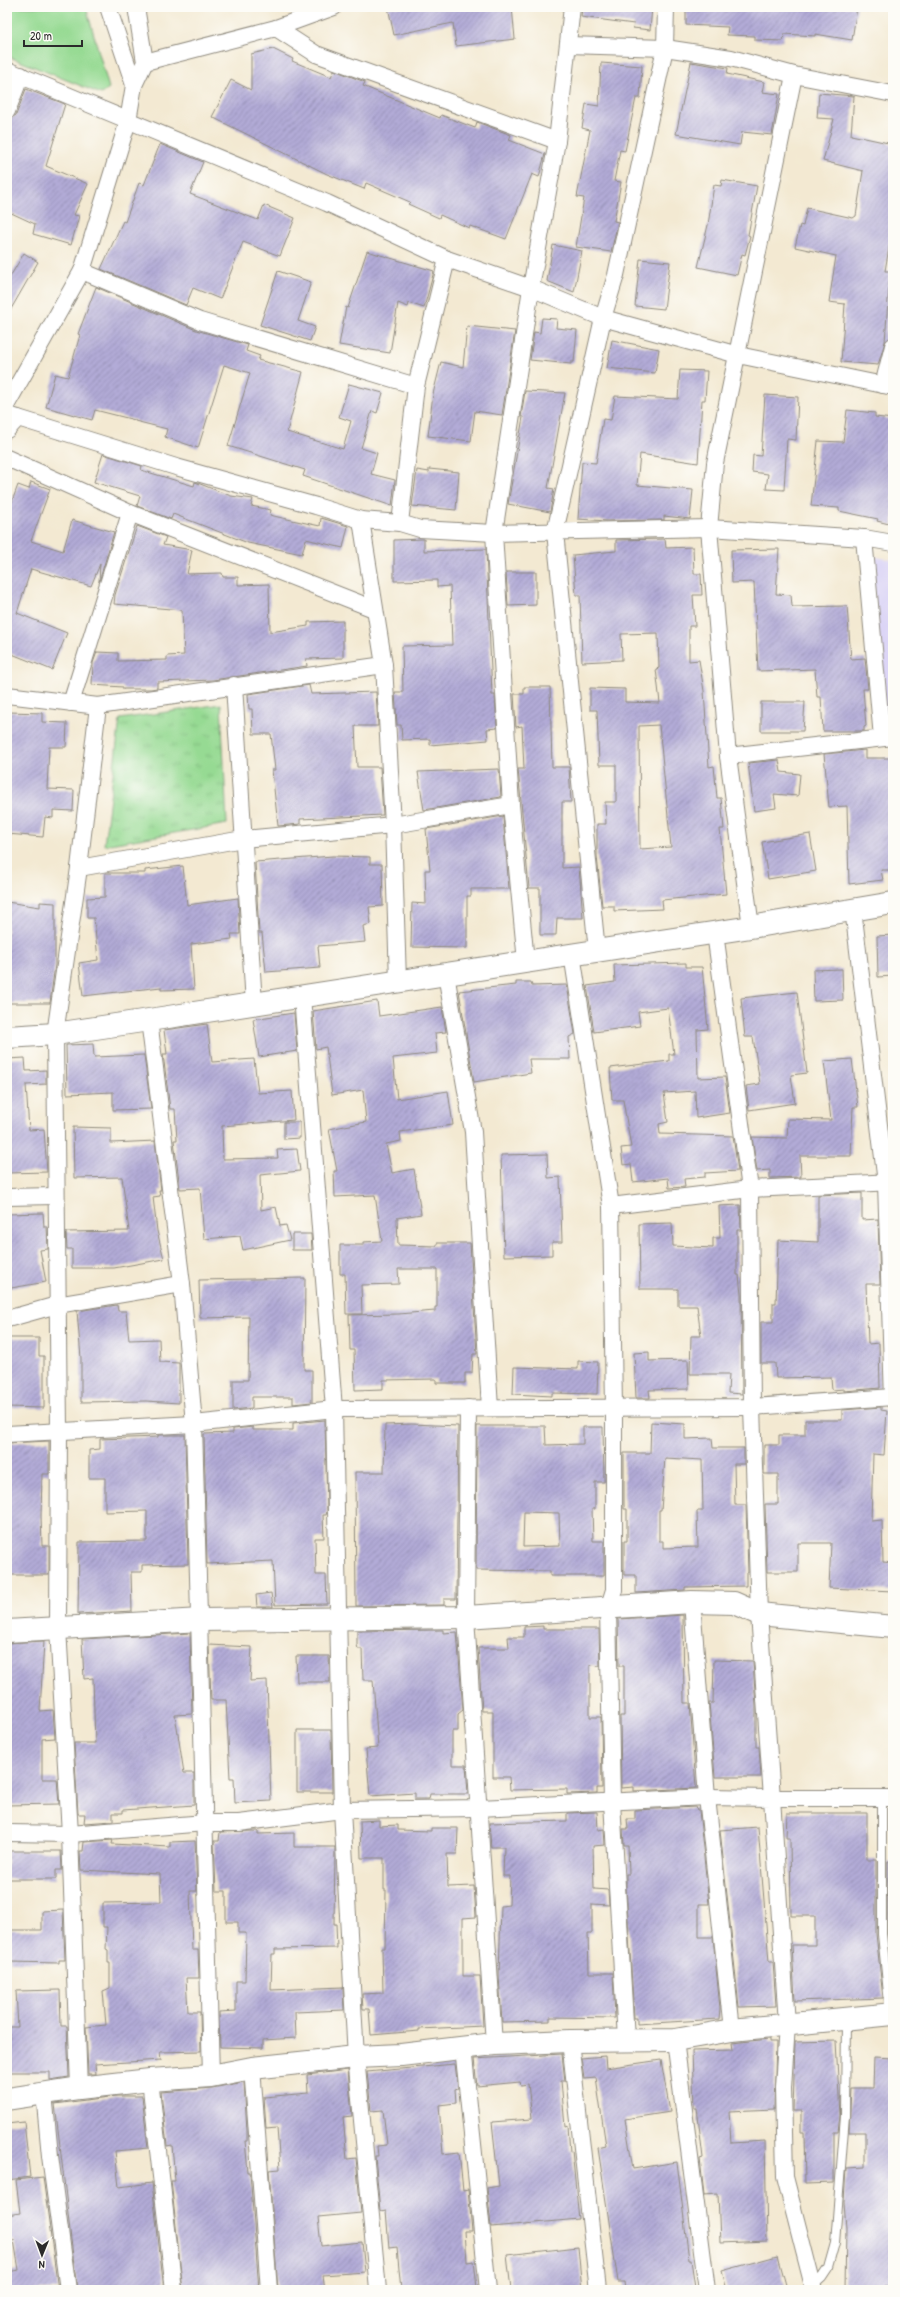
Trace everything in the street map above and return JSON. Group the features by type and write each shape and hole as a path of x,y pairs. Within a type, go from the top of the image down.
{"main road":[{"path":"7,1037 55,1034 149,1020 715,933 893,903"},
{"path":"7,1631 200,1620 339,1620 466,1617 608,1609 692,1602 734,1603 759,1614 893,1627"},
{"path":"7,2099 79,2088 150,2080 211,2076 252,2068 356,2057 401,2054 494,2044 626,2039 675,2040 732,2030 891,2014"}],"street":[{"path":"108,7 134,85"},
{"path":"7,404 82,271 128,120 134,85 145,62 136,7"},
{"path":"145,62 276,28 334,7"},
{"path":"526,962 511,805 494,533 531,288 557,141 572,7"},
{"path":"597,951 555,532 603,318 616,275 665,48 666,7"},
{"path":"276,28 316,54 557,141"},
{"path":"568,45 665,48 731,58 794,75 893,94"},
{"path":"7,111 14,72 327,203 446,259 531,288 603,318 738,355 888,386 893,346"},
{"path":"750,927 728,756 709,528 715,463 794,75"},
{"path":"400,524 416,386 446,259"},
{"path":"82,271 200,321 416,386"},
{"path":"7,430 12,416 176,468 316,506 361,520 400,524 420,529 494,533 709,528 864,538 893,544"},
{"path":"7,458 130,513 374,609"},
{"path":"71,703 130,513"},
{"path":"361,520 384,665 393,824 398,982"},
{"path":"728,756 887,738 864,538"},
{"path":"7,695 98,706 234,685 384,665"},
{"path":"234,685 254,1004"},
{"path":"79,2088 70,1834 58,1628 59,1431 55,1196 55,1034 79,868 98,706"},
{"path":"79,868 243,839 393,824 511,805"},
{"path":"7,1434 194,1424 334,1409 614,1409 752,1407 893,1398 889,1182 853,909"},
{"path":"715,933 750,1188 752,1407 759,1614 787,2024 783,2088 785,2177 808,2288"},
{"path":"572,954 611,1206 614,1409 614,1590 608,1609 612,1802 626,2039"},
{"path":"446,974 473,1132 490,1408"},
{"path":"302,996 334,1409 342,1810 356,2057 378,2290"},
{"path":"149,1020 182,1284 194,1424 211,2076"},
{"path":"611,1206 750,1188 889,1182"},
{"path":"7,1197 55,1196"},
{"path":"7,1319 57,1304 182,1284"},
{"path":"468,1408 466,1617 494,2044"},
{"path":"692,1602 707,1797 732,2030"},
{"path":"7,1833 70,1834 205,1823 239,1823 342,1810 479,1808 707,1797 887,1798"},
{"path":"675,2040 707,2290"},
{"path":"570,2041 598,2290"},
{"path":"464,2047 488,2290"},
{"path":"252,2068 269,2290"},
{"path":"150,2080 174,2290"},
{"path":"44,2093 50,2156 68,2290"}],"lane":[{"path":"887,1798 882,1934 891,2014"},
{"path":"808,2288 822,2277 828,2268 835,2243 845,2116 846,2018"}],"shaded area":[{"path":"871,556 893,560 893,714 884,715"}],"green space":[{"path":"7,7 86,7 109,88 101,94 7,56"},
{"path":"221,704 227,824 104,845 120,719"}],"building":[{"path":"388,7 512,7 515,39 456,46 453,23 394,35"},
{"path":"582,7 652,7 650,30 633,28 634,24 581,17"},
{"path":"686,7 857,7 852,40 815,34 815,36 784,34 783,41 755,40 755,36 727,35 728,27 686,25"},
{"path":"273,49 293,59 292,61 331,77 334,70 365,82 363,86 440,118 441,115 475,128 477,122 511,135 509,140 545,154 539,177 532,174 506,239 470,226 469,228 440,215 439,218 408,204 410,202 366,183 364,189 327,174 212,117 231,80 251,90 251,54"},
{"path":"691,62 728,68 727,74 764,82 762,92 779,94 772,135 742,132 740,145 676,134"},
{"path":"601,63 642,66 640,98 636,98 625,151 620,150 614,181 621,182 614,221 618,222 611,252 576,247 584,198 577,197 590,130 582,128 586,104 599,106"},
{"path":"26,89 65,104 46,166 88,184 74,215 79,216 71,245 33,234 35,224 7,211 7,120 16,115"},
{"path":"819,93 854,96 851,135 893,144 893,224 885,271 890,271 885,342 878,365 841,362 845,304 829,302 836,256 795,247 800,225 803,226 807,208 853,218 856,216 863,171 823,161 834,119 817,118"},
{"path":"160,144 203,162 190,194 258,220 264,205 295,218 280,256 243,242 220,299 193,288 186,305 101,269 123,221 125,222 139,183 144,185"},
{"path":"722,180 757,186 748,235 750,236 745,255 742,254 737,275 698,267 708,225 714,185 721,186"},
{"path":"553,245 582,251 574,292 547,281"},
{"path":"367,251 434,271 424,308 409,303 408,307 398,303 390,353 339,345 346,307 348,308"},
{"path":"24,253 38,262 7,316 7,282"},
{"path":"640,259 670,262 664,309 635,306"},
{"path":"278,271 311,282 298,321 315,327 310,341 260,325"},
{"path":"96,287 196,330 248,345 246,351 260,356 258,360 303,372 287,432 343,449 351,421 339,417 349,384 383,393 377,413 372,411 361,448 377,453 371,474 395,480 392,506 303,476 305,470 228,446 250,373 224,365 198,448 165,437 167,429 135,420 95,410 92,420 46,407 55,374 68,377 80,335 78,334"},
{"path":"542,318 557,319 556,328 577,330 574,362 571,362 571,364 530,360 534,332 540,333"},
{"path":"467,326 515,331 502,415 475,411 471,441 428,436 433,394 441,362 463,367"},
{"path":"612,340 659,349 655,373 607,368"},
{"path":"680,370 707,371 705,400 702,400 698,463 640,454 637,485 693,490 690,519 664,516 664,520 607,521 578,519 582,462 596,463 603,419 611,420 615,396 678,399"},
{"path":"525,391 565,393 548,488 554,489 550,512 508,504 523,417 521,417"},
{"path":"765,395 798,397 796,440 787,439 784,490 766,489 768,474 752,472 753,455 761,456"},
{"path":"847,410 875,413 875,417 893,419 893,525 877,521 878,519 839,511 839,508 811,506 818,441 843,442"},
{"path":"103,454 142,466 141,470 194,486 195,482 231,496 253,499 251,506 271,510 270,515 320,526 321,518 348,526 343,548 306,539 302,554 248,543 173,514 171,519 137,506 140,496 94,482"},
{"path":"429,469 459,472 456,510 412,506 417,470 429,472"},
{"path":"31,482 50,489 31,541 63,551 72,520 114,532 99,582 100,564 91,586 31,569 17,613 67,633 52,670 7,652 7,515 18,485 29,489"},
{"path":"137,526 166,537 163,545 192,550 187,574 222,573 223,577 238,577 238,585 269,584 270,632 308,626 308,622 343,621 343,658 306,659 307,666 213,680 157,682 157,688 151,689 123,689 123,687 92,685 93,663 97,652 118,653 118,661 167,660 167,656 184,655 182,610 114,604 115,595"},
{"path":"424,539 424,551 486,549 492,695 495,695 497,728 487,729 488,740 430,745 430,739 402,740 401,725 397,725 395,692 403,692 402,646 452,645 450,586 437,587 437,580 394,581 394,540"},
{"path":"665,539 666,548 693,547 694,574 701,574 702,595 693,595 695,626 689,626 689,661 699,660 704,691 709,767 714,766 717,798 721,798 724,829 720,829 726,894 662,900 663,909 614,911 614,906 602,906 597,856 597,824 606,824 605,802 616,802 616,765 599,765 597,710 590,710 590,688 625,689 625,702 660,703 656,669 659,668 658,633 621,634 622,660 582,662 580,595 576,595 573,555 616,551 616,540","holes":["659,725 671,847 640,849 639,726"]},
{"path":"779,549 776,594 791,595 793,607 847,606 851,659 865,658 868,689 863,689 866,726 864,727 864,731 823,731 821,697 817,697 815,669 758,671 754,582 732,583 731,550"},
{"path":"506,572 536,572 536,605 508,606"},
{"path":"309,685 311,694 376,692 378,726 355,726 357,767 380,767 383,815 300,819 300,824 278,826 272,770 275,770 271,734 253,734 252,709 249,709 248,694"},
{"path":"524,687 550,687 552,767 569,767 571,802 562,802 562,868 579,867 583,918 557,918 556,935 540,935 540,888 529,888 518,769 524,769 522,726 516,727 514,694 524,694"},
{"path":"761,702 805,702 803,731 761,731"},
{"path":"9,712 42,713 42,722 67,723 66,747 49,747 47,789 74,790 73,811 53,810 53,818 45,817 43,837 7,834"},
{"path":"865,750 865,758 893,758 893,870 881,870 883,880 849,884 847,806 829,807 824,754"},
{"path":"779,760 781,772 800,774 798,796 774,794 776,808 754,811 748,763"},
{"path":"499,769 501,797 424,810 418,772"},
{"path":"503,816 509,889 471,889 471,896 467,896 467,948 411,947 412,903 426,904 425,870 430,870 426,829"},
{"path":"810,834 816,871 768,879 762,842"},
{"path":"333,856 370,857 370,864 382,864 383,906 369,907 371,924 363,926 365,942 318,946 320,968 266,972 262,933 259,933 255,862"},
{"path":"183,866 187,905 238,898 240,934 231,934 232,939 191,944 194,989 161,990 161,987 83,996 79,963 98,960 94,918 87,918 87,898 105,897 105,873 145,873 145,870"},
{"path":"7,902 40,907 40,902 55,903 55,965 50,1003 7,1003"},
{"path":"893,935 893,976 878,977 877,936"},
{"path":"686,963 686,967 702,967 708,1029 697,1030 698,1078 725,1077 730,1113 696,1118 695,1091 664,1093 668,1122 659,1124 660,1134 733,1136 738,1171 705,1173 705,1177 684,1179 685,1187 669,1188 668,1178 633,1182 631,1164 623,1165 621,1148 631,1147 623,1100 612,1100 610,1068 669,1061 669,1054 674,1054 668,1008 638,1012 640,1026 594,1032 587,986 615,982 614,965"},
{"path":"842,969 843,1000 814,1001 813,970"},
{"path":"516,982 531,982 532,986 567,985 575,1034 569,1037 570,1059 529,1059 531,1073 474,1082 459,991 516,985"},
{"path":"797,992 807,1073 791,1075 795,1103 749,1110 746,1086 760,1084 753,1037 745,1037 741,998"},
{"path":"377,1001 379,1016 442,1007 446,1032 435,1033 437,1053 393,1058 397,1099 448,1091 453,1125 400,1132 401,1141 386,1144 392,1173 414,1169 421,1214 397,1218 398,1245 437,1246 437,1243 470,1243 477,1354 473,1354 472,1373 465,1373 465,1383 436,1383 436,1379 383,1380 383,1389 355,1390 354,1350 350,1350 349,1315 398,1314 435,1311 435,1307 437,1307 437,1269 398,1269 399,1284 361,1285 362,1314 346,1314 345,1274 340,1274 340,1245 363,1245 363,1242 382,1241 375,1195 335,1197 334,1171 337,1171 329,1129 366,1122 363,1090 332,1095 326,1047 316,1049 313,1011"},
{"path":"294,1013 297,1051 259,1057 253,1019"},
{"path":"207,1024 212,1062 254,1059 258,1093 292,1091 294,1120 222,1126 223,1159 278,1158 277,1150 297,1149 300,1171 260,1175 261,1210 276,1207 280,1226 286,1225 290,1240 243,1250 240,1236 204,1239 200,1188 180,1189 174,1140 177,1140 175,1109 170,1109 163,1054 167,1054 164,1030"},
{"path":"93,1044 94,1057 144,1055 151,1109 113,1110 113,1092 67,1094 66,1045"},
{"path":"25,1058 26,1071 46,1070 46,1084 26,1085 29,1130 44,1129 47,1172 7,1173 7,1059"},
{"path":"852,1059 858,1107 853,1107 851,1156 800,1156 801,1177 770,1178 770,1170 757,1171 752,1137 787,1138 788,1119 831,1120 824,1061"},
{"path":"284,1122 300,1122 300,1138 284,1139"},
{"path":"73,1127 111,1128 111,1143 155,1141 161,1190 159,1190 160,1196 153,1197 157,1231 164,1259 114,1268 72,1268 72,1249 67,1249 66,1232 129,1231 122,1177 74,1178"},
{"path":"547,1154 548,1178 560,1177 562,1242 552,1242 552,1255 504,1256 501,1155"},
{"path":"862,1193 862,1220 878,1219 880,1284 866,1284 868,1344 879,1343 880,1388 844,1391 844,1389 832,1390 831,1377 776,1378 775,1363 761,1363 761,1322 773,1322 773,1303 776,1303 778,1240 818,1242 818,1195"},
{"path":"740,1205 741,1230 737,1230 737,1275 739,1275 741,1295 742,1394 728,1393 729,1374 690,1374 691,1336 701,1336 697,1306 678,1306 678,1289 640,1289 639,1224 672,1223 673,1246 713,1248 713,1238 720,1238 719,1206"},
{"path":"43,1213 44,1227 47,1227 48,1249 40,1250 46,1282 11,1288 7,1268 7,1214"},
{"path":"292,1234 311,1234 312,1250 292,1250"},
{"path":"305,1278 304,1370 312,1370 312,1402 293,1404 293,1397 252,1397 252,1408 233,1410 233,1380 248,1380 249,1317 200,1318 199,1280"},
{"path":"117,1305 118,1311 126,1311 129,1340 159,1339 160,1362 179,1363 179,1403 146,1401 81,1402 81,1358 77,1311"},
{"path":"7,1338 39,1338 39,1356 44,1356 44,1408 7,1407"},
{"path":"649,1352 649,1361 688,1360 689,1389 649,1390 650,1398 636,1398 634,1353"},
{"path":"578,1361 598,1362 597,1394 552,1393 552,1396 513,1394 514,1367 578,1369"},
{"path":"881,1407 881,1410 887,1411 884,1455 873,1454 871,1521 882,1520 883,1562 893,1563 893,1591 829,1588 831,1543 798,1543 798,1572 767,1572 765,1504 778,1504 778,1474 764,1474 764,1445 779,1445 779,1435 805,1435 805,1420 842,1420 842,1410"},
{"path":"325,1420 327,1511 326,1515 323,1515 324,1538 315,1538 316,1575 326,1575 327,1604 275,1605 273,1561 207,1564 204,1434 233,1433 233,1429 253,1427 253,1430 293,1430 293,1423"},
{"path":"651,1422 685,1424 685,1439 712,1438 713,1448 744,1448 744,1464 734,1464 735,1505 746,1505 748,1573 746,1573 746,1586 685,1587 685,1590 636,1593 636,1575 624,1575 624,1541 627,1541 627,1509 624,1509 624,1453 650,1453","holes":["665,1458 702,1460 703,1511 697,1511 698,1547 663,1548 663,1541 659,1541 659,1510 661,1510"]},
{"path":"412,1424 458,1426 456,1599 444,1599 444,1605 356,1606 355,1472 384,1472 385,1425"},
{"path":"477,1426 545,1426 546,1445 583,1444 583,1427 603,1427 604,1482 595,1482 595,1509 592,1509 593,1541 604,1541 604,1576 550,1576 550,1571 476,1570","holes":["524,1512 559,1513 560,1546 523,1547"]},
{"path":"158,1435 185,1435 188,1564 142,1565 142,1572 131,1572 132,1611 78,1614 79,1542 147,1541 147,1511 105,1512 105,1478 89,1478 89,1450 100,1449 100,1439 158,1437"},
{"path":"49,1441 49,1474 42,1474 41,1516 42,1546 49,1546 49,1575 7,1575 7,1443"},
{"path":"271,1593 273,1607 257,1607 256,1595"},
{"path":"683,1615 684,1703 690,1703 696,1788 634,1791 634,1787 621,1788 620,1716 624,1716 624,1666 619,1666 618,1619"},
{"path":"543,1626 543,1629 599,1629 600,1666 590,1665 590,1717 601,1717 602,1788 597,1788 597,1793 567,1794 567,1789 510,1790 509,1777 493,1777 493,1711 482,1711 478,1648 509,1648 508,1637 524,1637 524,1627"},
{"path":"443,1630 443,1633 457,1632 463,1710 458,1714 458,1731 452,1731 452,1765 466,1765 468,1794 430,1794 429,1799 415,1799 415,1793 370,1796 366,1749 378,1748 373,1680 363,1680 362,1649 358,1649 357,1631"},
{"path":"190,1633 192,1714 175,1715 184,1773 194,1773 194,1805 123,1810 123,1813 113,1813 113,1821 84,1823 85,1814 78,1814 74,1743 95,1743 93,1678 84,1679 82,1639"},
{"path":"44,1641 40,1711 53,1710 55,1738 42,1739 42,1779 57,1779 59,1804 7,1805 7,1643"},
{"path":"209,1645 252,1647 250,1681 267,1680 271,1801 235,1803 234,1778 230,1778 226,1700 211,1700"},
{"path":"296,1656 329,1656 330,1682 297,1682"},
{"path":"714,1660 753,1661 756,1706 756,1747 759,1747 761,1777 715,1777 709,1703 713,1703"},
{"path":"297,1730 331,1730 332,1792 297,1792"},
{"path":"696,1807 697,1810 699,1810 709,1904 699,1904 699,1937 713,1937 720,2008 719,2019 637,2024 637,2018 634,2018 626,1886 626,1874 629,1874 628,1845 624,1845 623,1829 628,1829 627,1819 635,1819 635,1810"},
{"path":"597,1812 598,1830 604,1829 605,1845 593,1846 594,1889 608,1890 609,1905 592,1904 592,1933 588,1933 589,1973 613,1973 615,2018 550,2017 550,2021 502,2022 499,1976 501,1906 509,1905 510,1876 503,1876 504,1847 491,1847 489,1823 567,1821 567,1813"},
{"path":"787,1813 867,1813 867,1860 876,1860 876,1934 883,1998 795,2001 792,1945 815,1945 815,1916 791,1916 790,1838 786,1838"},
{"path":"379,1820 379,1826 398,1825 398,1830 431,1831 431,1828 458,1828 457,1854 447,1854 448,1887 474,1886 476,1917 463,1918 463,1976 480,1976 483,2026 419,2029 419,2031 371,2035 369,2009 363,2009 362,1994 383,1993 382,1948 385,1948 386,1890 384,1890 384,1858 361,1858 360,1821"},
{"path":"758,1827 769,1962 773,1962 776,2006 739,2007 720,1830"},
{"path":"258,1831 258,1834 294,1833 294,1847 335,1847 334,1924 336,1924 337,1948 275,1949 275,1954 272,1954 271,1990 343,1987 344,2010 295,2012 296,2038 263,2040 263,2048 220,2047 219,2012 236,2011 236,1981 245,1981 246,1933 238,1933 238,1922 226,1922 226,1891 216,1891 214,1841 219,1841 220,1832"},
{"path":"113,1840 112,1844 170,1847 170,1842 195,1841 197,1891 190,1891 192,1950 198,1950 199,1978 186,1978 188,2012 200,2012 201,2051 160,2052 161,2060 95,2064 96,2074 88,2074 86,2027 106,2025 103,1991 110,1988 110,1963 108,1963 108,1950 106,1949 107,1927 103,1927 103,1903 161,1902 160,1874 81,1870 80,1851 83,1851 84,1842"},
{"path":"7,1851 61,1851 62,1870 56,1870 56,1879 7,1879"},
{"path":"888,1861 893,1862 893,1988 888,1934"},
{"path":"63,1910 65,1960 59,1960 59,1963 10,1962 11,1930 42,1930 42,1911"},
{"path":"60,1990 61,2026 67,2026 69,2077 50,2080 50,2072 10,2072 9,2027 18,2027 16,1991"},
{"path":"769,2039 769,2042 776,2042 774,2109 729,2111 731,2143 765,2141 767,2241 720,2243 718,2194 704,2195 700,2159 703,2158 697,2108 694,2108 692,2051 733,2050 732,2043"},
{"path":"836,2041 840,2116 838,2132 834,2132 834,2183 805,2184 804,2132 801,2132 801,2111 793,2111 795,2042"},
{"path":"562,2054 565,2081 561,2081 565,2127 568,2126 570,2152 572,2151 579,2219 491,2227 487,2188 499,2186 492,2122 532,2119 528,2084 521,2085 520,2082 477,2086 474,2059"},
{"path":"605,2056 606,2068 661,2060 670,2112 625,2119 633,2169 677,2162 689,2260 691,2260 695,2287 677,2290 625,2290 624,2282 618,2282 598,2148 606,2146 596,2078 584,2079 581,2058"},
{"path":"874,2057 893,2058 893,2286 880,2286 880,2290 845,2290 846,2228 844,2202 846,2168 865,2167 865,2132 849,2132 851,2088 873,2088"},
{"path":"455,2064 458,2088 455,2089 456,2103 439,2105 443,2154 459,2152 463,2190 468,2189 472,2231 465,2231 467,2262 474,2261 477,2288 401,2290 397,2247 389,2248 386,2210 380,2211 375,2156 378,2156 377,2146 387,2145 383,2110 371,2111 367,2072"},
{"path":"348,2070 352,2116 343,2117 347,2159 356,2158 361,2213 318,2217 321,2246 362,2242 365,2272 323,2275 325,2290 278,2290 269,2170 280,2169 277,2128 266,2129 264,2097 308,2093 307,2075"},
{"path":"244,2082 247,2131 247,2141 245,2141 248,2172 250,2172 259,2290 183,2290 171,2181 175,2181 172,2145 167,2146 161,2092 212,2088"},
{"path":"117,2096 142,2096 148,2148 115,2151 119,2187 152,2183 164,2290 77,2290 55,2104"},
{"path":"24,2122 30,2177 7,2180 7,2124"},
{"path":"43,2177 58,2290 7,2290 7,2272 19,2270 14,2240 7,2241 7,2215 20,2213 16,2180"},
{"path":"578,2247 582,2290 511,2290 507,2255"},
{"path":"777,2256 785,2285 768,2290 727,2290 722,2271"}]}
